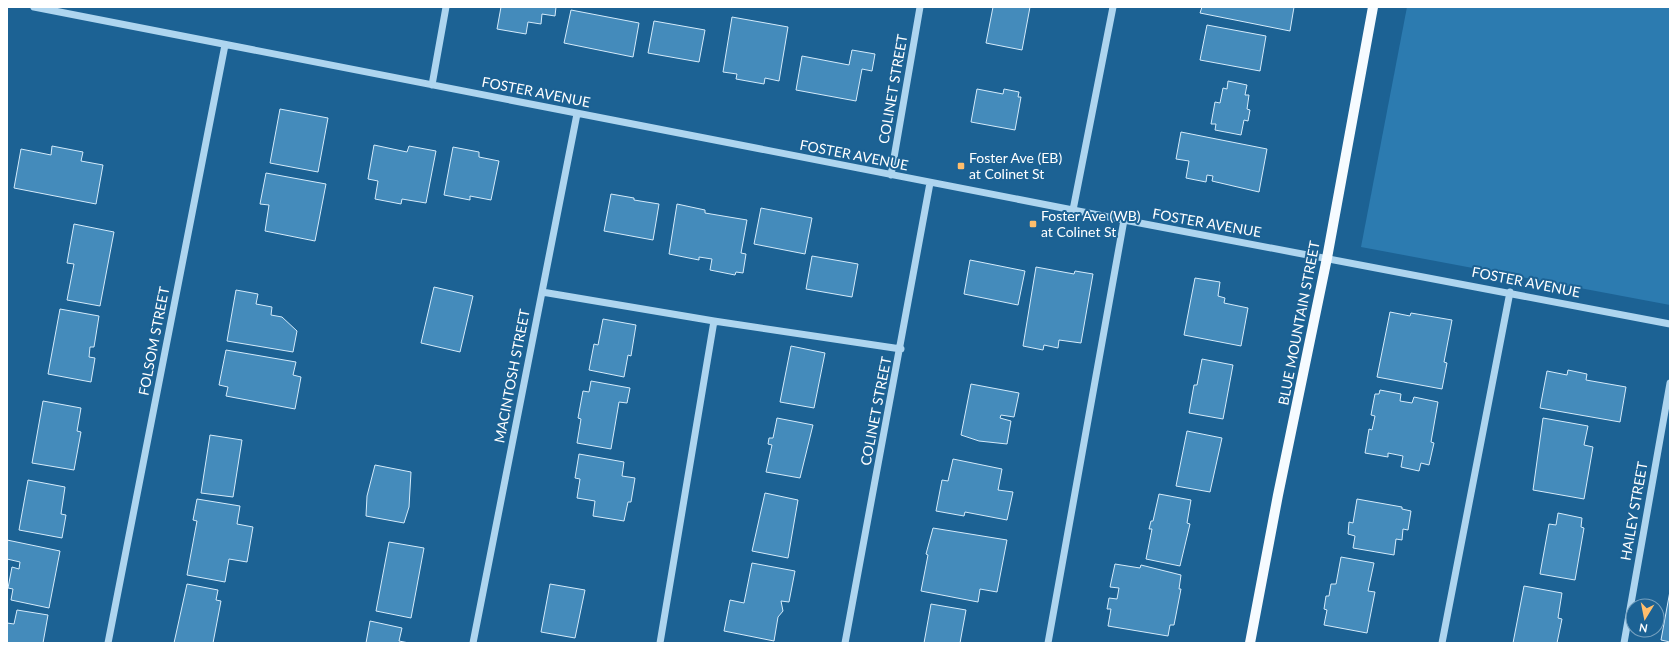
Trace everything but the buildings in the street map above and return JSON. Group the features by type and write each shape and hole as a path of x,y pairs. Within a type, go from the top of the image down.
{"main road":[{"name":"BLUE MOUNTAIN STREET","path":"1250,643 1278,495 1327,258 1372,7"}],"street":[{"name":"FOSTER AVENUE","path":"34,7 930,183 1510,292 1670,324"},
{"path":"432,85 446,7"},
{"name":"COLINET STREET","path":"891,175 920,7"},
{"path":"1073,210 1113,7"},
{"name":"FOLSOM STREET","path":"108,643 225,45"},
{"name":"MACINTOSH STREET","path":"473,643 577,114"},
{"name":"COLINET STREET","path":"845,643 901,350 930,183"},
{"path":"1048,643 1124,220"},
{"path":"542,292 901,350"},
{"path":"1442,643 1510,292"},
{"path":"660,643 714,321"},
{"name":"HAILEY STREET","path":"1624,643 1670,383"}],"shaded area":[{"path":"1407,7 1670,7 1670,305 1361,247"}],"place":[{"name":"Foster Ave (EB) at Colinet St","path":"961,166"},
{"name":"Foster Ave (WB) at Colinet St","path":"1033,224"}]}
